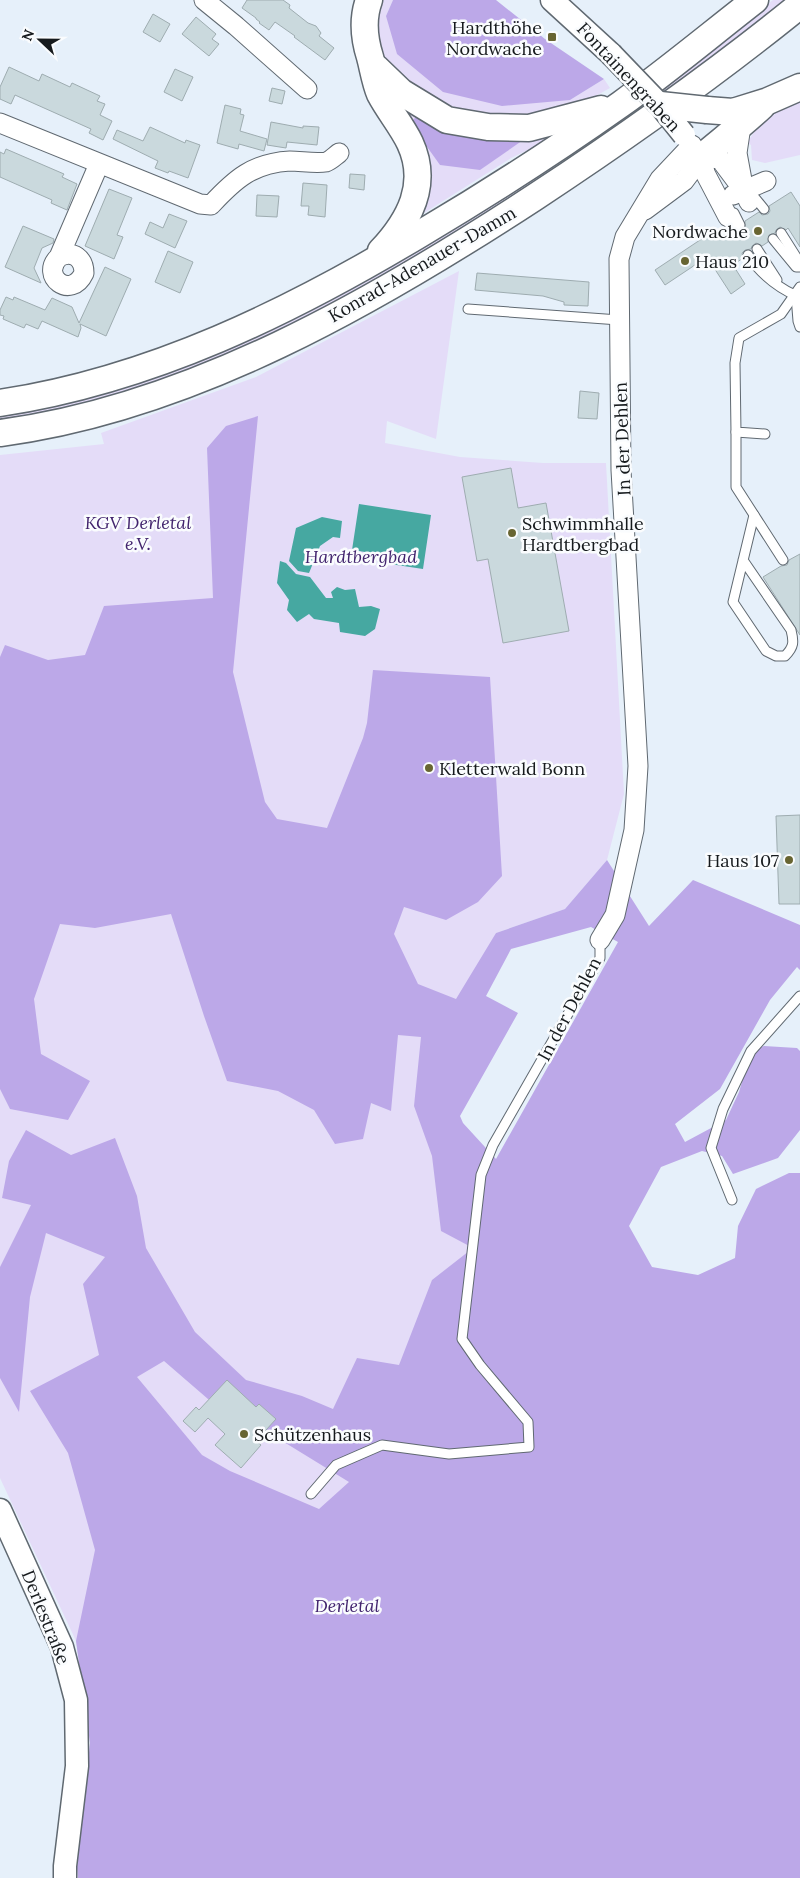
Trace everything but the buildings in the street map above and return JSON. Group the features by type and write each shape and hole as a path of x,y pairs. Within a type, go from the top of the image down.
{"main road":[{"path":"367,266 390,242 407,218 417,192 418,171 410,144 380,92 371,63 364,37 366,8 369,0"},
{"name":"Konrad-Adenauer-Damm","path":"0,403 69,390 147,368 209,344 280,312 367,266 504,184 621,104 755,0"},
{"name":"Konrad-Adenauer-Damm","path":"0,433 26,430 104,412 182,386 263,353 385,290 475,236 648,121 744,50 800,5"},
{"path":"371,63 401,92 447,120 488,127 529,128 621,104"},
{"path":"692,146 726,136 737,119 768,101 800,87"},
{"path":"660,105 707,110 737,119"}],"street":[{"path":"204,0 307,90"},
{"name":"Fontainengraben","path":"552,0 611,54 660,105 692,146 715,192 745,211"},
{"path":"737,119 737,153 745,211"},
{"path":"0,123 200,204 211,205 239,177 252,169 272,163 291,161 327,162 338,153"},
{"path":"692,146 720,159 745,211"},
{"name":"In der Dehlen","path":"600,940 616,915 634,830 638,766 622,470 619,259 625,237 636,216 684,181 692,146"},
{"path":"59,257 99,164"},
{"path":"745,211 766,181"},
{"path":"715,192 730,196 745,211"},
{"name":"Derlestraße","path":"0,1510 62,1647 76,1700 77,1766 65,1878"}],"lane":[{"path":"781,233 800,263"},
{"path":"773,239 796,267 800,267"},
{"path":"757,249 781,287"},
{"path":"748,255 758,270 781,287 799,293"},
{"path":"799,293 798,321 800,327"},
{"path":"783,560 736,487 735,364 739,338 748,331 765,324 781,314 799,293"},
{"path":"468,309 619,320"},
{"path":"736,432 765,434"},
{"path":"743,560 791,630 794,642 791,650 785,656 776,656 766,651 733,602 743,560 754,515"},
{"name":"In der Dehlen","path":"311,1494 336,1465 382,1445 449,1454 529,1447 528,1422 480,1365 462,1339 481,1175 493,1145 600,958 600,940"},
{"path":"732,1200 711,1148 723,1109 751,1051 800,996"}],"green space":[{"path":"383,0 393,0 386,16 570,100 604,79 610,88 574,108 529,121 445,111 404,84 380,53 376,17"},
{"path":"393,0 496,0 545,39 604,79 570,100 502,106 443,92 397,54 386,16"},
{"path":"773,0 792,0 619,130 346,302 152,388 0,425 0,413 251,337 729,34"},
{"path":"389,91 526,138 571,123 555,137 511,158 416,218"},
{"path":"798,98 800,100 800,155 765,163 752,160 751,145 747,143 760,123"},
{"path":"419,114 526,138 480,170 440,165 410,123"},
{"name":"Derletal","path":"459,271 436,439 387,421 385,443 460,457 543,463 606,463 624,794 607,860 565,909 496,933 440,1056 462,1142 800,1878 78,1878 77,1867 90,1743 76,1641 0,1478 0,455 104,444 101,433 256,377"},
{"name":"Derletal","path":"258,416 233,672 265,802 277,819 327,828 363,738 367,723 373,670 490,677 502,876 478,902 446,920 404,907 394,934 418,984 456,999 496,933 565,909 607,860 649,926 693,880 800,925 800,970 797,967 770,1000 720,1089 675,1124 685,1142 726,1120 739,1092 751,1051 764,1046 797,1048 800,1051 800,1130 778,1158 733,1174 722,1156 702,1151 661,1167 629,1226 652,1267 698,1275 735,1258 738,1226 756,1189 789,1173 800,1173 800,1878 78,1878 77,1867 90,1743 76,1641 95,1550 68,1453 30,1391 99,1355 83,1284 105,1257 46,1233 30,1297 19,1412 0,1378 0,1267 31,1205 2,1198 9,1161 26,1130 71,1155 115,1138 137,1196 146,1248 195,1332 246,1380 302,1396 333,1409 357,1358 399,1365 432,1280 473,1248 441,1231 432,1156 414,1106 421,1037 398,1035 391,1111 371,1103 363,1139 335,1144 314,1110 278,1091 227,1081 171,914 95,928 60,924 34,999 41,1054 90,1081 68,1120 10,1109 0,1089 0,657 5,645 48,660 85,655 104,606 213,598 207,448 226,426","holes":["591,927 618,942 496,1159 463,1123 460,1116 518,1013 486,996 511,949","164,1361 208,1399 233,1400 266,1431 349,1482 319,1509 230,1471 202,1455 137,1377"]}],"shaded area":[{"path":"359,504 431,515 423,569 377,562 378,554 352,550"},
{"path":"322,517 342,521 340,538 333,537 320,546 309,573 298,571 289,561 296,528"},
{"path":"280,561 286,563 296,574 310,577 326,598 333,598 331,592 337,587 345,590 355,589 359,607 371,606 380,609 375,629 365,636 340,632 339,623 314,619 309,614 297,622 287,610 289,600 277,583"}],"place":[{"name":"Hardthöhe Nordwache","path":"552,37"},
{"name":"Nordwache","path":"758,231"},
{"name":"Haus 210","path":"685,261"},
{"name":"Schwimmhalle Hardtbergbad","path":"512,533"},
{"name":"Kletterwald Bonn","path":"429,768"},
{"name":"Haus 107","path":"789,860"},
{"name":"Schützenhaus","path":"244,1434"}],"park label":[{"name":"KGV Derletal e.V.","path":"138,532"},
{"name":"Hardtbergbad","path":"361,556"}]}
